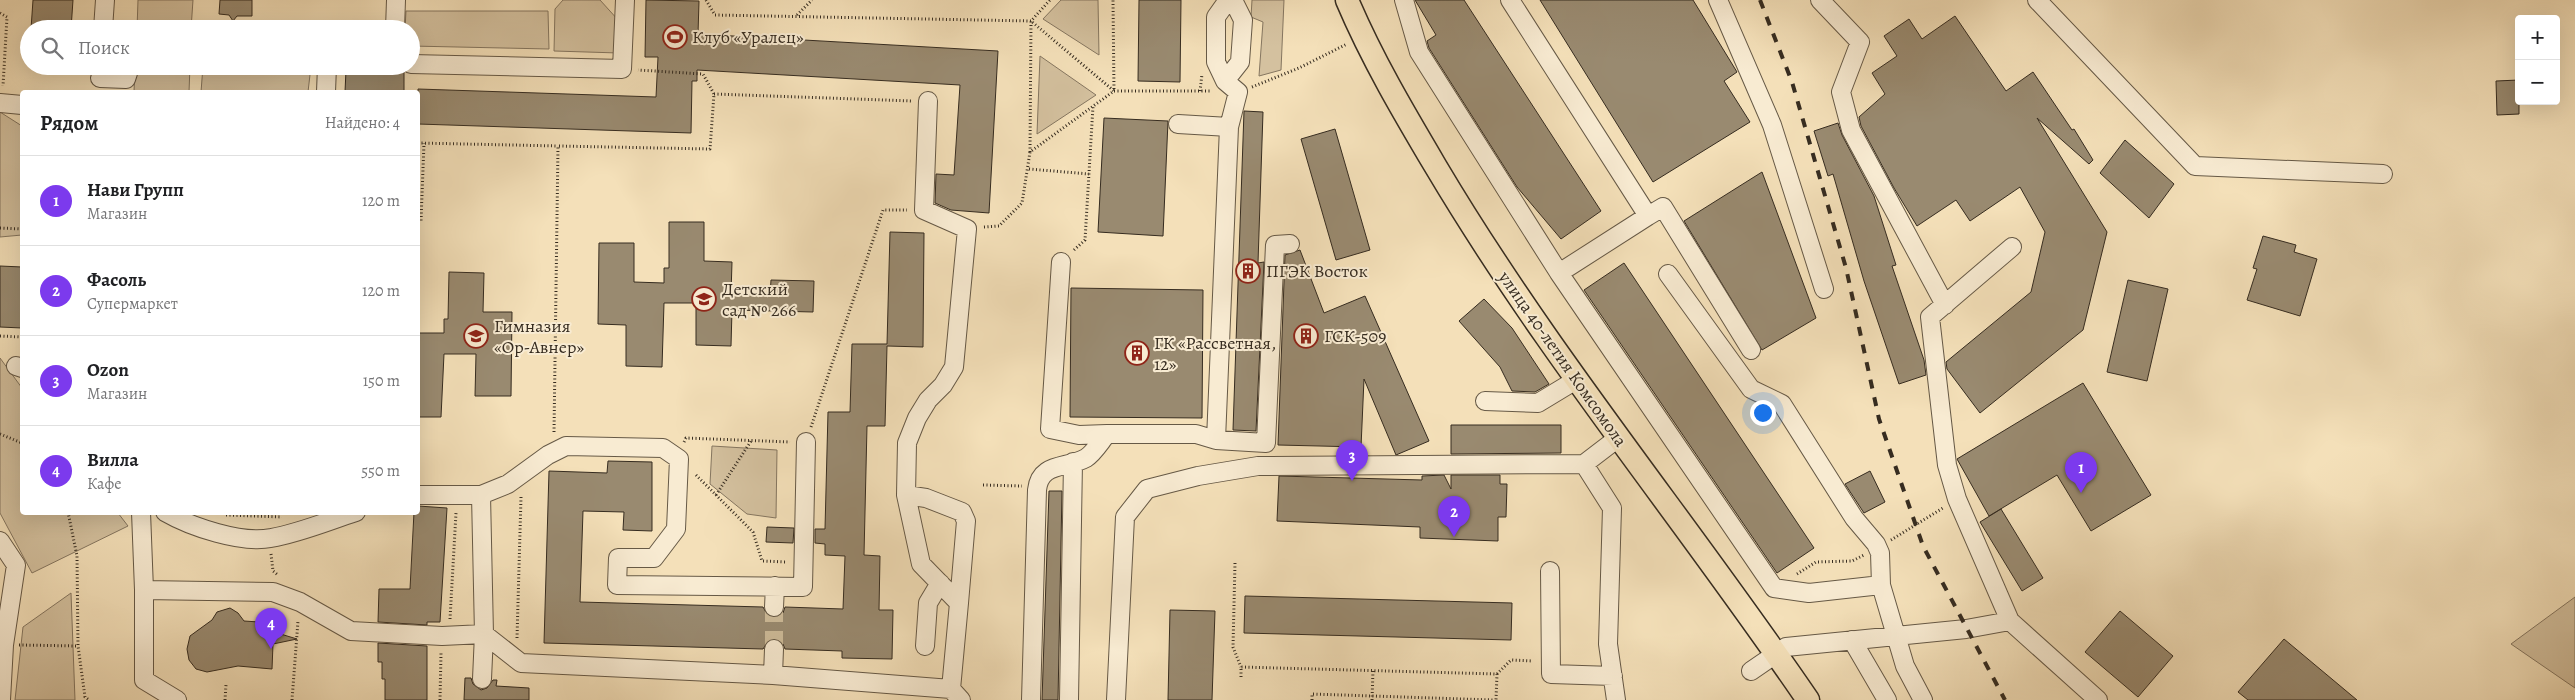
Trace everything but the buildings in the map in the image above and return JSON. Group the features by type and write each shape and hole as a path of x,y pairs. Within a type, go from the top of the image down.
{"main road":[{"name":"улица 40-летия Комсомола","path":"1347,0 1390,88 1479,240 1576,380 1776,653 1808,700"}],"street":[{"path":"104,20 105,0"},
{"path":"395,20 396,0"},
{"path":"420,64 622,69 625,0"},
{"path":"1228,0 1216,17 1216,62 1232,87"},
{"path":"1216,440 1229,127 1232,87 1240,62 1243,20 1233,0"},
{"path":"1404,0 1419,52 1559,272 1774,588 1809,593 1881,585"},
{"path":"1510,0 1648,216"},
{"path":"1718,0 1772,125 1824,289"},
{"path":"1820,0 1860,42 1841,92 1851,130 1945,305"},
{"path":"2037,0 2195,166 2383,174"},
{"path":"100,79 126,79 127,75"},
{"path":"326,90 327,75"},
{"path":"928,101 924,210 967,229 954,367 943,385 928,400 917,418 907,443 906,494 921,564 959,603"},
{"path":"1,103 20,105"},
{"path":"1178,124 1229,127"},
{"path":"1559,272 1663,207 1751,350"},
{"path":"1061,262 1050,429 1079,435 1196,434 1216,440 1266,443 1275,245 1290,244"},
{"path":"2012,247 1930,317 1947,465 1957,499 2010,621 2098,700"},
{"path":"1668,274 1751,389 1782,404 1854,518 1880,553 1881,585 1904,666 1923,700"},
{"path":"1485,400 1538,403 1576,380"},
{"path":"1031,700 1037,486 1040,476 1051,468 1087,458 1107,434"},
{"path":"1116,700 1125,517 1147,489 1198,476 1258,466 1584,464 1618,438"},
{"path":"420,495 481,495 508,484 548,455 566,446 663,448 679,459 676,529 654,558 618,558 617,585 802,587 806,442"},
{"path":"1069,700 1073,462"},
{"path":"1584,464 1612,508 1608,644 1616,700"},
{"path":"144,590 273,592 300,602 351,631 442,636 484,634 521,663 773,675 956,695 959,603 966,522 962,512 926,498 906,494"},
{"path":"481,495 484,634 482,679"},
{"path":"141,515 144,590 144,680 177,700"},
{"path":"170,515 186,524 244,538 270,538 302,520 336,515"},
{"path":"0,541 16,565 1,700"},
{"path":"1550,571 1551,674 1613,676"},
{"path":"925,646 928,603 940,583"},
{"path":"774,607 775,586"},
{"path":"1751,671 1786,647 1966,629 2010,621"},
{"path":"1852,640 1887,700"},
{"path":"773,675 774,649"}],"path":[{"path":"706,0 715,15 796,15 1031,22 1114,91"},
{"path":"796,15 812,0"},
{"path":"967,229 999,226 1022,202 1029,170 1030,152 1031,22 1050,0"},
{"path":"1112,0 1114,91"},
{"path":"0,13 7,17 1,103"},
{"path":"1030,152 1114,91 1232,87 1299,68 1347,43"},
{"path":"420,143 710,149 714,94 703,74 622,69"},
{"path":"714,94 928,101"},
{"path":"1061,262 1085,240 1093,106"},
{"path":"420,221 424,143"},
{"path":"556,428 558,146"},
{"path":"1029,170 1089,174"},
{"path":"803,562 762,561 753,532 679,459 686,438 806,442 883,210 924,210"},
{"path":"0,228 20,229"},
{"path":"0,336 20,337"},
{"path":"0,434 20,442"},
{"path":"716,495 752,440"},
{"path":"983,484 1037,486"},
{"path":"521,663 516,630 522,491"},
{"path":"440,700 442,636 451,616 457,496"},
{"path":"1774,588 1816,562 1852,561 1877,548 1957,499"},
{"path":"69,515 77,556 78,646 85,697 89,700"},
{"path":"220,515 302,520"},
{"path":"272,556 273,571 280,576"},
{"path":"1235,563 1233,647 1241,667 1241,677"},
{"path":"292,700 300,602"},
{"path":"6,652 78,646"},
{"path":"1241,667 1497,674 1495,700 1372,698 1312,694 1312,700"},
{"path":"1372,698 1373,670"},
{"path":"225,700 226,685"}],"shaded area":[{"path":"138,0 193,0 192,20 137,20"},
{"path":"563,0 600,0 619,21 619,53 554,51 555,9"},
{"path":"1061,0 1098,0 1099,55 1043,19"},
{"path":"1252,0 1284,0 1281,70 1259,76 1263,22 1251,17"},
{"path":"406,11 548,11 549,49 420,46 420,20 406,20"},
{"path":"1040,56 1096,95 1037,134"},
{"path":"135,75 190,75 189,90 134,90"},
{"path":"202,75 310,75 308,90 201,90"},
{"path":"0,112 20,125 20,235 0,237"},
{"path":"0,358 20,385 20,515 120,515 128,526 32,573 0,513"},
{"path":"712,446 777,450 776,518 747,514 710,484"},
{"path":"71,593 75,700 15,700 23,627"},
{"path":"2575,597 2575,688 2511,644"}],"tunnel":[{"path":"774,607 774,649"}],"railway":[{"path":"1760,0 1792,82 1846,268 1879,419 1923,546 2005,700"}],"place":[{"name":"Клуб «Уралец»","path":"675,37"},
{"name":"ПГЭК Восток","path":"1248,271"},
{"name":"Детский сад № 266","path":"704,299"},
{"name":"Гимназия «Ор-Авнер»","path":"476,336"},
{"name":"ГСК-509","path":"1306,336"},
{"name":"ГК «Рассветная, 12»","path":"1137,353"},
{"name":"Ozon","path":"1352,481"},
{"name":"Нави Групп","path":"2081,493"},
{"name":"Фасоль","path":"1454,537"},
{"name":"Вилла","path":"271,649"}]}
